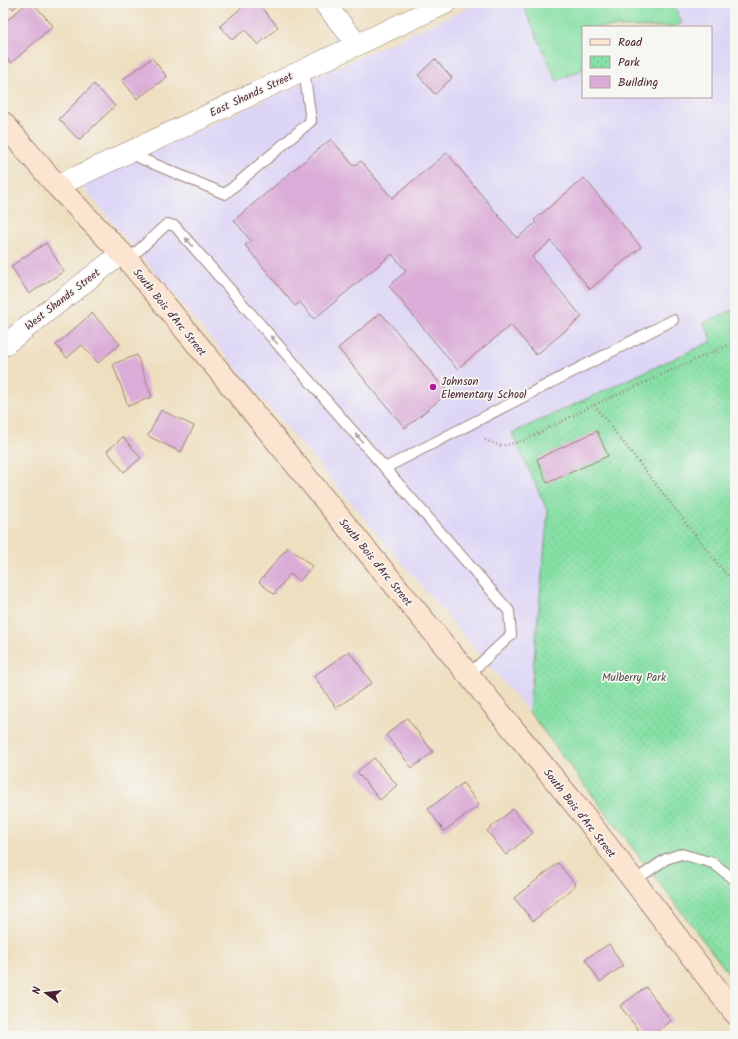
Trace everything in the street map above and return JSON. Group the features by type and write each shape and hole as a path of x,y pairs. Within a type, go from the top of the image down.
{"main road":[{"name":"South Bois d'Arc Street","path":"3,122 57,186 125,256 582,813 735,1013"}],"street":[{"path":"324,3 358,45"},
{"name":"East Shands Street","path":"57,186 126,152 446,3"},
{"name":"West Shands Street","path":"3,346 125,256"}],"lane":[{"path":"126,152 225,194 311,121 304,69"},
{"path":"125,256 167,224 175,226 509,611 511,635 468,675"},
{"path":"384,468 672,320"},
{"path":"634,881 666,859 681,854 713,863 735,880"}],"path":[{"path":"485,440 501,446 523,441 594,405 735,342"},
{"path":"594,405 725,573 735,582"}],"shaded area":[{"name":"Johnson Elementary School","path":"479,3 735,3 735,309 704,323 712,341 512,433 548,512 529,712 80,184"}],"green space":[{"path":"522,3 673,3 682,23 675,26 582,26 582,69 557,81"},
{"name":"Mulberry Park","path":"735,309 735,982 529,712 548,512 512,433 712,341 704,323"}],"building":[{"path":"7,3 20,3 13,9"},
{"path":"27,3 33,3 53,26 11,63 3,54 3,24"},
{"path":"247,3 258,3 278,27 258,45 245,30 232,40 220,26"},
{"path":"152,58 167,77 137,99 122,80"},
{"path":"435,59 452,78 435,94 418,75"},
{"path":"94,84 115,106 79,140 59,119"},
{"path":"331,139 354,166 361,161 392,198 447,153 517,238 536,223 534,220 584,178 641,247 590,289 551,241 532,257 582,317 536,355 511,325 457,369 389,286 406,271 392,254 314,319 300,302 295,306 245,245 251,241 234,220"},
{"path":"46,243 64,271 29,294 11,266"},
{"path":"92,313 120,344 98,363 82,345 67,358 56,345"},
{"path":"381,313 448,393 405,428 338,348"},
{"path":"137,355 152,397 128,406 113,364"},
{"path":"161,410 194,426 181,452 148,436"},
{"path":"597,431 608,456 547,483 537,459"},
{"path":"123,437 141,458 124,472 107,451"},
{"path":"288,547 312,566 300,581 290,574 274,594 259,582"},
{"path":"349,651 372,683 336,708 314,676"},
{"path":"407,718 433,752 412,768 386,735"},
{"path":"374,758 397,785 380,800 357,772"},
{"path":"463,783 479,805 444,831 428,809"},
{"path":"513,809 533,833 506,855 487,831"},
{"path":"558,863 576,885 533,921 514,898"},
{"path":"609,944 623,966 600,982 585,959"},
{"path":"646,987 671,1021 652,1036 643,1036 620,1006"}],"place":[{"name":"Johnson Elementary School","path":"433,387"}]}
